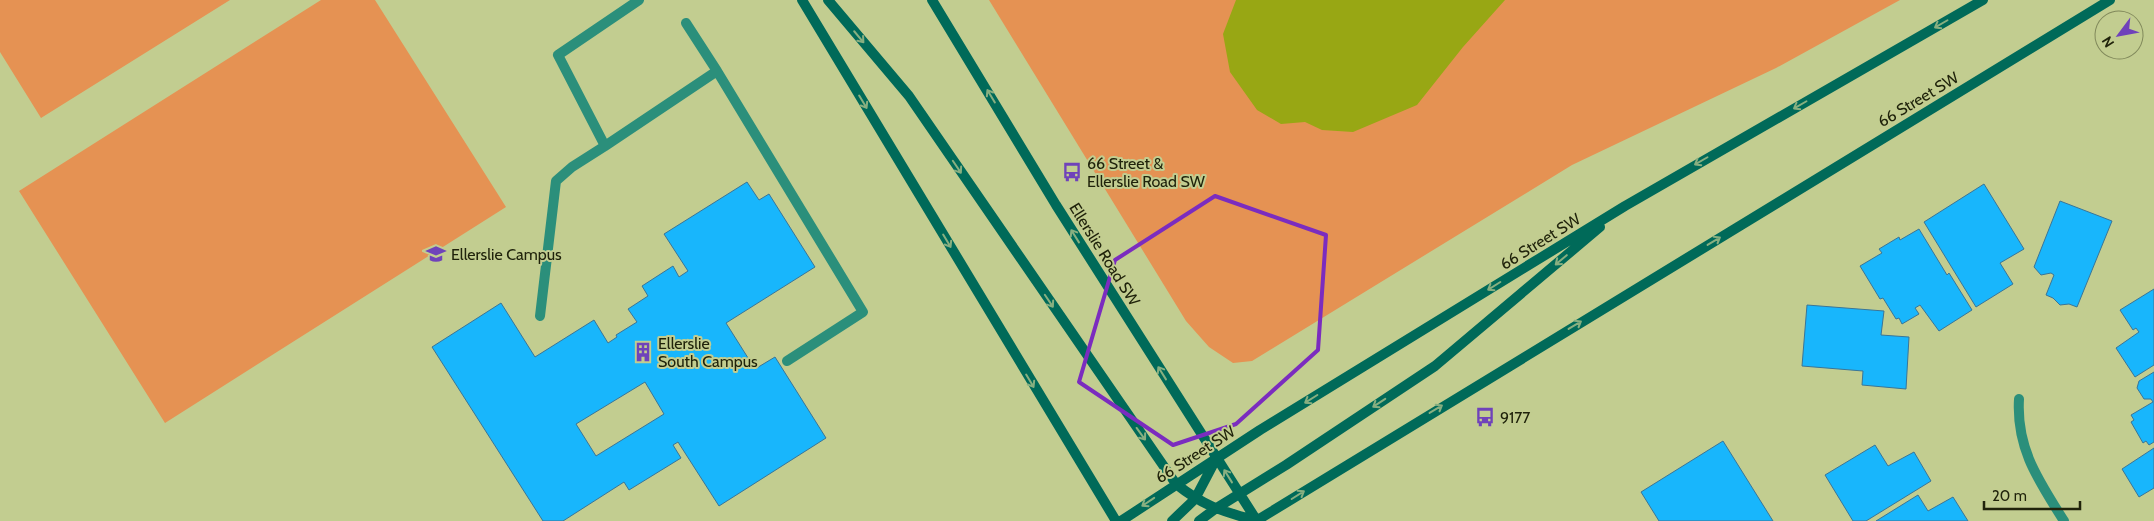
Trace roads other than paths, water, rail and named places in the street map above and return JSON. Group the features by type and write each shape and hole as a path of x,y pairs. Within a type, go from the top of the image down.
{"main road":[{"path":"802,0 1116,521"},
{"path":"828,0 909,96 1176,484 1195,499 1215,509 1257,521"},
{"name":"Ellerslie Road SW","path":"932,0 1056,204 1257,521"},
{"name":"66 Street SW","path":"1120,521 1216,458 1625,206 1983,0"},
{"name":"66 Street SW","path":"1257,521 2110,0"},
{"path":"1199,521 1435,366 1625,206"},
{"path":"1172,521 1195,499 1216,458"}],"street":[{"path":"605,146 558,55 639,0"},
{"path":"686,23 718,71 864,312 787,361"},
{"path":"540,316 556,180 572,166 718,71"},
{"path":"2019,399 2018,415 2023,444 2039,480 2064,521"}],"place":[{"name":"66 Street & Ellerslie Road SW","path":"1072,172"},
{"name":"Ellerslie Campus","path":"436,254"},
{"name":"Ellerslie South Campus","path":"643,352"},
{"name":"9177","path":"1485,417"}]}
